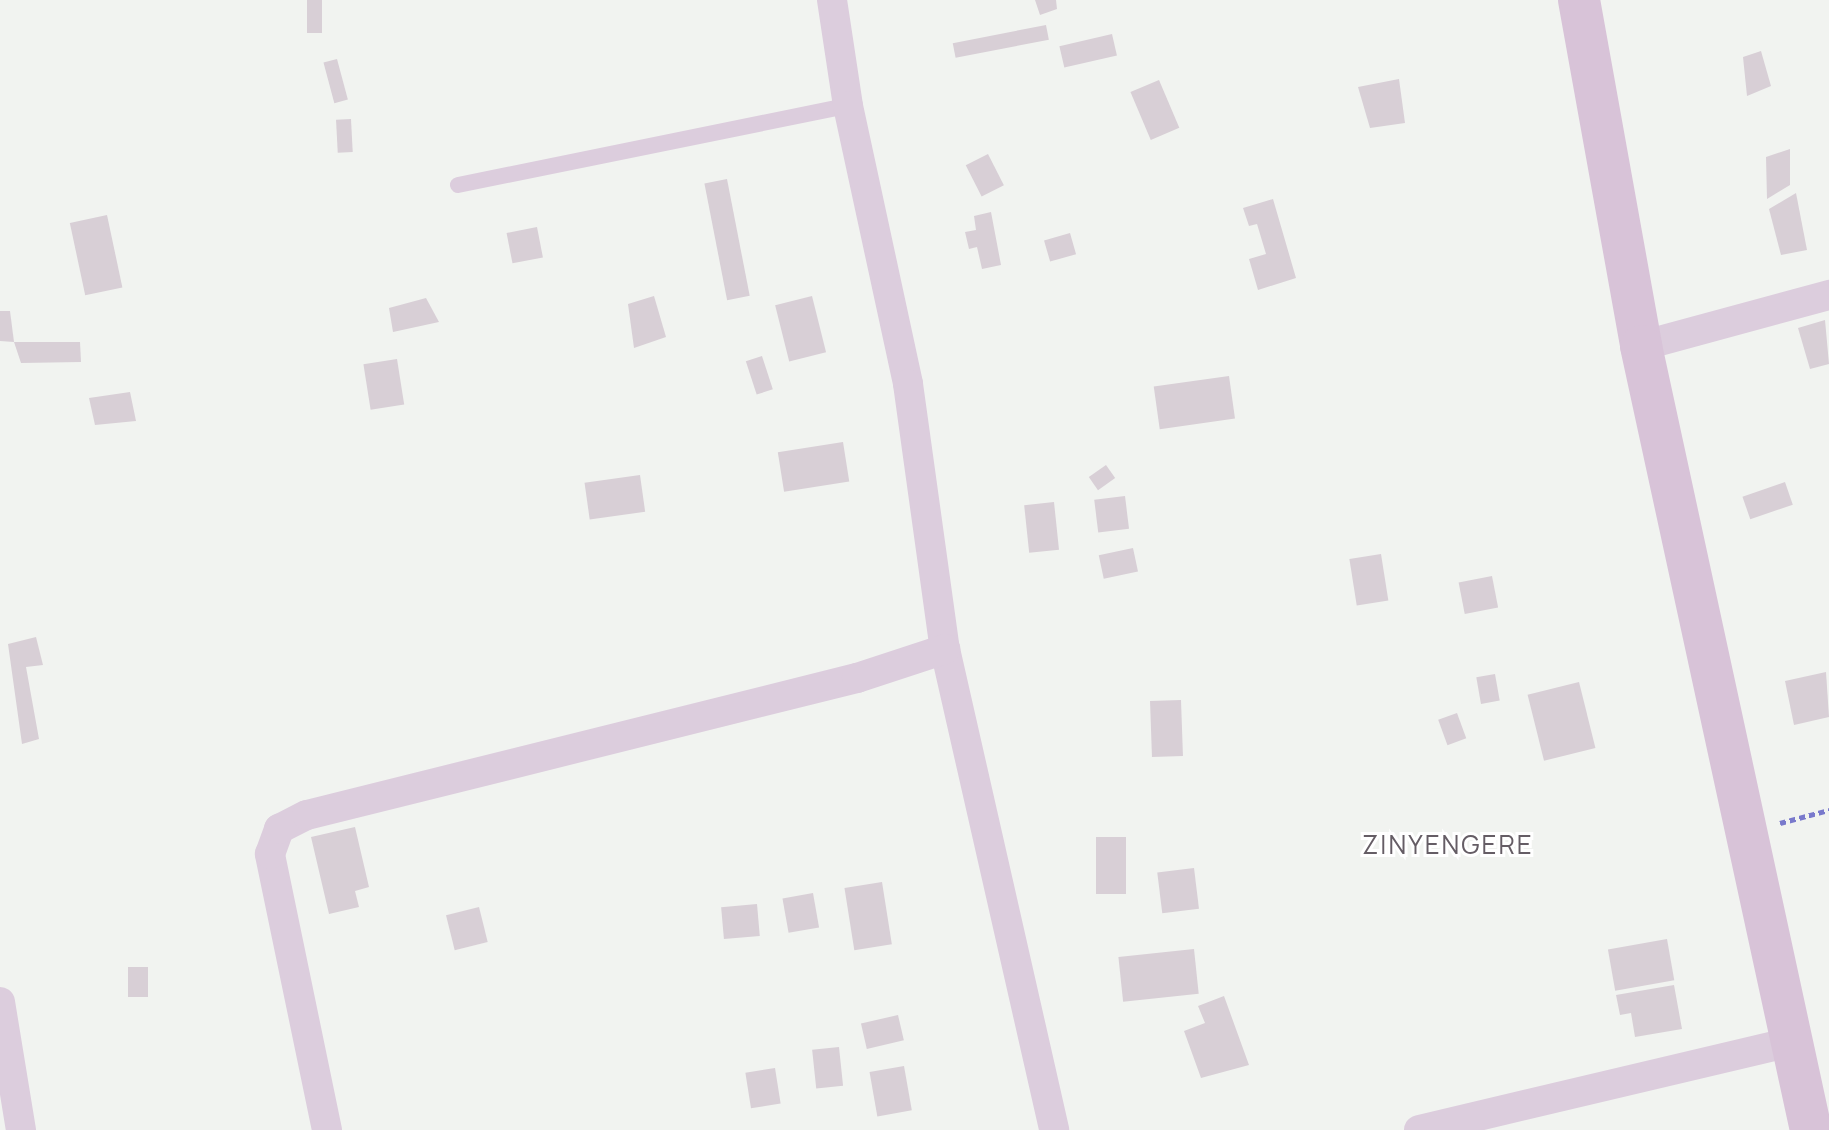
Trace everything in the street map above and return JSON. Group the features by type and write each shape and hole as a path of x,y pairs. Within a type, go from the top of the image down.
{"street":[{"path":"832,0 848,106 908,384 945,649 1054,1130"},
{"path":"1579,0 1641,346 1811,1130"},
{"path":"1641,346 1829,295"},
{"path":"327,1130 270,854 279,829 307,815 857,678 945,649"},
{"path":"0,1002 21,1130"},
{"path":"1419,1130 1791,1042"}],"lane":[{"path":"458,185 848,106"}],"path":[{"path":"1745,832 1829,810"}],"building":[{"path":"307,0 322,0 322,33 307,33"},
{"path":"1035,0 1056,0 1057,9 1040,15"},
{"path":"1046,25 1049,40 956,58 953,43"},
{"path":"1112,34 1117,55 1064,68 1059,46"},
{"path":"1761,51 1771,86 1747,96 1743,57"},
{"path":"337,59 348,100 334,103 323,63"},
{"path":"1399,79 1405,123 1370,128 1358,87"},
{"path":"1159,80 1179,128 1151,140 1130,92"},
{"path":"351,119 353,152 338,153 336,120"},
{"path":"1790,149 1790,185 1767,199 1766,157"},
{"path":"988,154 1004,185 982,197 966,165"},
{"path":"727,179 750,296 727,300 704,183"},
{"path":"1796,193 1807,250 1781,255 1769,209"},
{"path":"1273,199 1296,278 1258,290 1249,259 1266,254 1257,224 1249,226 1243,208"},
{"path":"991,212 1001,265 982,269 977,247 969,249 965,232 976,230 974,216"},
{"path":"107,215 122,287 85,295 70,223"},
{"path":"537,227 543,257 512,263 507,233"},
{"path":"1070,233 1076,254 1050,262 1044,240"},
{"path":"654,296 666,337 634,348 628,304"},
{"path":"812,296 826,352 789,361 775,305"},
{"path":"426,298 439,322 393,332 389,308"},
{"path":"0,311 10,311 14,342 0,341"},
{"path":"1825,320 1829,364 1810,369 1798,328"},
{"path":"14,342 80,342 81,362 21,363"},
{"path":"762,356 773,389 757,395 746,361"},
{"path":"397,359 404,404 371,410 363,364"},
{"path":"1229,376 1235,419 1160,429 1154,387"},
{"path":"130,392 136,421 95,425 89,398"},
{"path":"843,442 849,482 784,492 778,452"},
{"path":"1106,465 1115,478 1098,490 1089,477"},
{"path":"640,475 645,512 590,519 585,483"},
{"path":"1785,482 1793,505 1750,519 1742,497"},
{"path":"1125,496 1129,529 1098,533 1094,500"},
{"path":"1054,502 1059,550 1029,553 1024,505"},
{"path":"1133,548 1138,571 1104,579 1099,555"},
{"path":"1381,554 1388,600 1357,605 1349,559"},
{"path":"1492,576 1498,607 1465,614 1459,582"},
{"path":"36,637 43,665 26,667 39,739 22,744 8,644"},
{"path":"1826,672 1829,717 1794,725 1785,681"},
{"path":"1495,674 1500,701 1481,704 1476,677"},
{"path":"1579,682 1595,748 1544,761 1528,695"},
{"path":"1181,700 1183,756 1152,757 1150,701"},
{"path":"1457,713 1466,738 1447,745 1438,720"},
{"path":"355,827 369,887 355,891 359,907 329,914 311,837"},
{"path":"1096,837 1126,837 1126,894 1096,894"},
{"path":"1194,868 1199,909 1162,913 1157,873"},
{"path":"882,882 892,944 854,950 844,888"},
{"path":"813,893 819,927 789,933 782,898"},
{"path":"757,904 760,936 724,939 721,907"},
{"path":"479,907 488,942 455,950 446,915"},
{"path":"1667,939 1674,980 1615,991 1608,949"},
{"path":"1194,949 1199,994 1123,1002 1118,957"},
{"path":"128,967 148,967 148,997 128,997"},
{"path":"1674,985 1682,1029 1635,1037 1631,1013 1620,1015 1616,995"},
{"path":"1224,996 1249,1065 1201,1078 1184,1031 1205,1023 1198,1006"},
{"path":"898,1015 904,1040 867,1049 861,1024"},
{"path":"839,1047 843,1086 816,1089 812,1050"},
{"path":"904,1066 912,1110 877,1116 870,1072"},
{"path":"775,1068 781,1104 751,1108 745,1073"}],"district":[{"name":"ZINYENGERE","path":"1448,845"}]}
